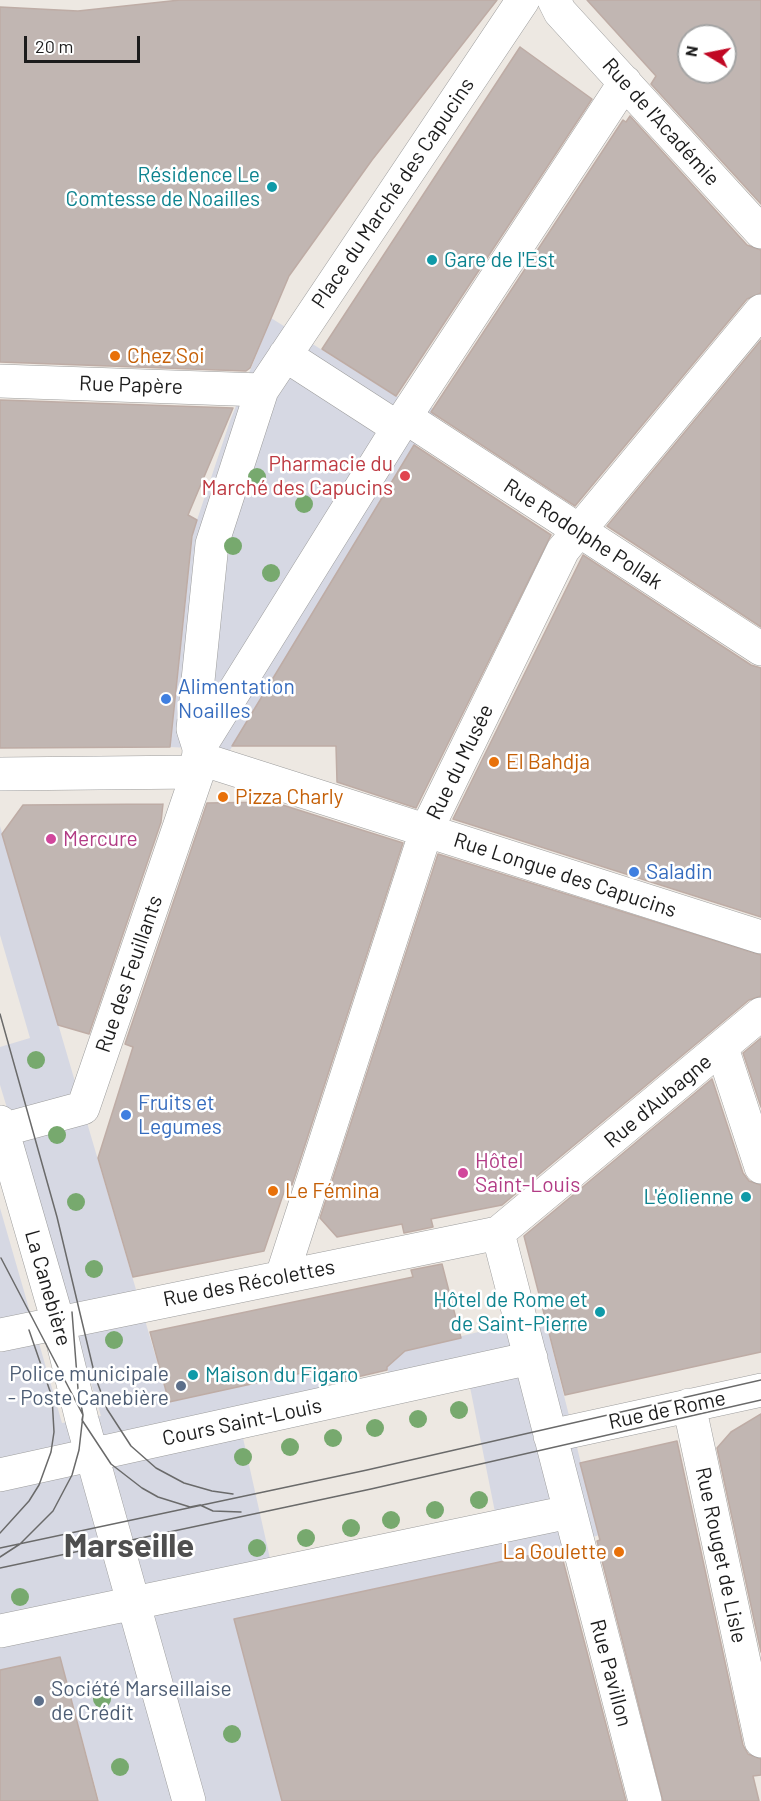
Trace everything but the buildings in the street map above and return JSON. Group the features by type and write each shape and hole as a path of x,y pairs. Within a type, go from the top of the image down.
{"street":[{"name":"Place du Marché des Capucins","path":"198,759 194,729 212,544 262,390 523,0"},
{"name":"Rue de l'Académie","path":"557,6 761,232"},
{"path":"198,759 401,422 625,82"},
{"name":"Rue du Musée","path":"282,1276 426,831 563,550 761,311"},
{"path":"285,355 401,422"},
{"name":"Rue Papère","path":"0,381 262,390"},
{"name":"Rue Rodolphe Pollak","path":"401,422 579,532 761,649"},
{"name":"Rue Longue des Capucins","path":"0,774 198,759 761,937"},
{"name":"Rue des Feuillants","path":"7,1125 83,1108 198,759"},
{"name":"Rue d'Aubagne","path":"498,1233 761,1014"},
{"path":"722,1048 761,1167"},
{"name":"La Canebière","path":"7,1125 82,1420 94,1454 189,1801"},
{"path":"0,1631 569,1512 562,1434 531,1358 498,1233"},
{"name":"Rue des Récolettes","path":"0,1335 498,1233"},
{"name":"Cours Saint-Louis","path":"0,1475 531,1358"},
{"name":"Rue de Rome","path":"562,1434 761,1390"},
{"name":"Rue Rouget de Lisle","path":"689,1405 761,1740"},
{"name":"Rue Pavillon","path":"569,1512 645,1801"}],"shaded area":[{"path":"271,318 394,395 438,410 230,750 170,747 193,532 230,421"},
{"path":"0,826 169,1402 320,1369 326,1394 390,1380 384,1355 544,1316 599,1535 561,1549 235,1619 283,1801 99,1801 60,1657 0,1670 0,1208 62,1423 101,1416 0,1085 0,1047 30,1038 0,935","holes":["469,1382 495,1512 271,1563 243,1438"]}],"tram line":[{"path":"0,1014 57,1217 95,1376 107,1409 131,1446 156,1468 184,1483 233,1494"},
{"path":"1,1258 83,1415 82,1420 111,1464 142,1488 158,1497 190,1507 200,1505 213,1511 241,1512"},
{"path":"0,1557 20,1544 53,1511 72,1475 79,1450 83,1415 78,1389 72,1312"},
{"path":"0,1533 29,1501 39,1485 51,1452 54,1432 52,1397 29,1330"},
{"path":"0,1548 367,1470 761,1380"},
{"path":"0,1568 371,1489 761,1400"}],"place":[{"name":"Résidence Le Comtesse de Noailles","path":"272,187"},
{"name":"Gare de l'Est","path":"432,260"},
{"name":"Chez Soi","path":"115,356"},
{"name":"Pharmacie du Marché des Capucins","path":"405,476"},
{"name":"Alimentation Noailles","path":"166,699"},
{"name":"El Bahdja","path":"494,762"},
{"name":"Pizza Charly","path":"223,797"},
{"name":"Mercure","path":"51,839"},
{"name":"Saladin","path":"634,872"},
{"name":"Fruits et Legumes","path":"126,1115"},
{"name":"Hôtel Saint-Louis","path":"463,1173"},
{"name":"Le Fémina","path":"273,1191"},
{"name":"L'éolienne","path":"746,1197"},
{"name":"Hôtel de Rome et de Saint-Pierre","path":"600,1312"},
{"name":"Maison du Figaro","path":"193,1375"},
{"name":"Police municipale - Poste Canebière","path":"181,1386"},
{"name":"La Goulette","path":"619,1552"},
{"name":"Société Marseillaise de Crédit","path":"39,1701"}],"district":[{"name":"Marseille","path":"129,1546"}]}
